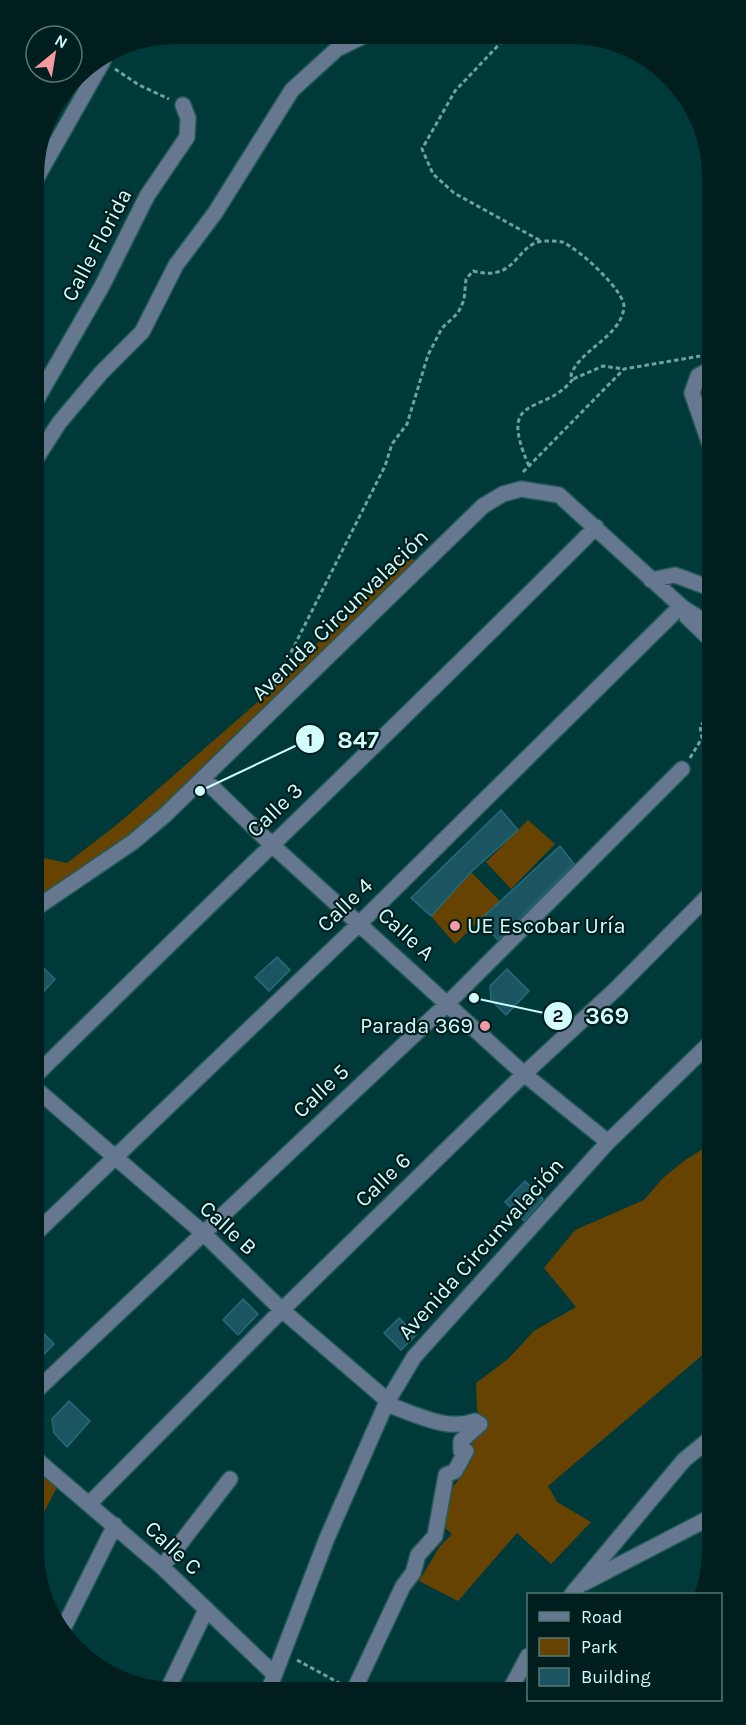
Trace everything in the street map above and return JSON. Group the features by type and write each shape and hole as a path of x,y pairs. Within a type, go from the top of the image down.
{"street":[{"path":"44,446 59,423 101,373 142,332 176,265 215,213 292,90 337,49 347,44"},
{"path":"44,163 94,72"},
{"name":"Calle Florida","path":"44,387 97,296 147,196 187,137 188,118 183,105"},
{"path":"702,374 698,376 692,393 702,422"},
{"name":"Avenida Circunvalación","path":"44,903 133,842 204,779 483,506 503,494 521,489 559,495 682,607"},
{"name":"Calle 3","path":"44,1067 271,844 436,688 596,527"},
{"path":"651,579 675,575 702,585"},
{"path":"682,607 702,620"},
{"path":"682,607 683,613 702,631"},
{"name":"Calle 4","path":"44,1225 360,923 682,607"},
{"name":"Calle 5","path":"44,1383 202,1232 448,1003 682,769"},
{"name":"Calle A","path":"204,779 271,844 524,1074 608,1142"},
{"name":"Calle 6","path":"90,1503 282,1310 524,1074 616,989 702,902"},
{"name":"Avenida Circunvalación","path":"271,1682 327,1538 387,1402 414,1357 435,1330 608,1142 702,1051"},
{"name":"Calle B","path":"44,1096 202,1232 282,1310 387,1402"},
{"path":"358,1682 403,1586 413,1573 418,1555 435,1536 446,1475 455,1471 458,1461 466,1451 461,1451 461,1441 480,1425 475,1421 463,1426 446,1424 387,1402"},
{"path":"575,1590 684,1460 702,1445"},
{"name":"Calle C","path":"44,1466 162,1567 273,1673"},
{"path":"162,1567 230,1479"},
{"path":"575,1590 702,1522"},
{"path":"66,1623 115,1525"},
{"path":"172,1682 206,1610"},
{"path":"514,1682 527,1658"}],"path":[{"path":"500,44 455,92 422,149 433,174 454,194 541,241 562,242 594,267 620,294 624,306 613,328 575,363 571,375 573,379"},
{"path":"107,63 139,85 183,105"},
{"path":"272,693 342,547 385,466 392,444 407,424 428,355 442,328 458,313 464,300 466,279 473,271 485,274 498,273 541,241"},
{"path":"530,466 518,430 520,415 528,406 565,390 573,379 603,366 624,369 702,357"},
{"path":"522,473 624,369"},
{"path":"682,769 702,738 700,726 702,724"},
{"path":"282,1652 339,1682"}],"green space":[{"path":"401,554 419,562 139,830 44,895 44,858 67,863 119,823 283,680"},
{"path":"528,820 555,844 511,889 486,862"},
{"path":"471,872 500,901 455,944 431,916"},
{"path":"702,1150 702,1355 548,1486 557,1502 591,1522 551,1564 517,1533 458,1601 419,1581 440,1546 452,1534 444,1527 451,1489 457,1482 469,1448 484,1421 477,1410 476,1383 508,1359 534,1331 576,1307 544,1268 575,1230 644,1200 662,1179"},
{"path":"44,1476 57,1487 44,1512"}],"building":[{"path":"501,810 518,830 471,872 431,916 411,898"},
{"path":"560,846 574,864 498,940 480,920"},
{"path":"277,957 290,970 269,991 255,977"},
{"path":"44,969 55,979 44,991"},
{"path":"507,969 529,991 506,1015 491,1000 490,986"},
{"path":"525,1181 543,1199 524,1221 505,1202"},
{"path":"243,1299 258,1314 238,1335 223,1320"},
{"path":"399,1318 416,1335 401,1350 384,1333"},
{"path":"44,1334 54,1344 44,1354"},
{"path":"69,1401 90,1421 67,1447 54,1433 52,1419"}],"place":[{"name":"847","path":"200,791"},
{"name":"UE Escobar Uría","path":"455,926"},
{"name":"369","path":"474,998"},
{"name":"Parada 369","path":"485,1026"}]}
